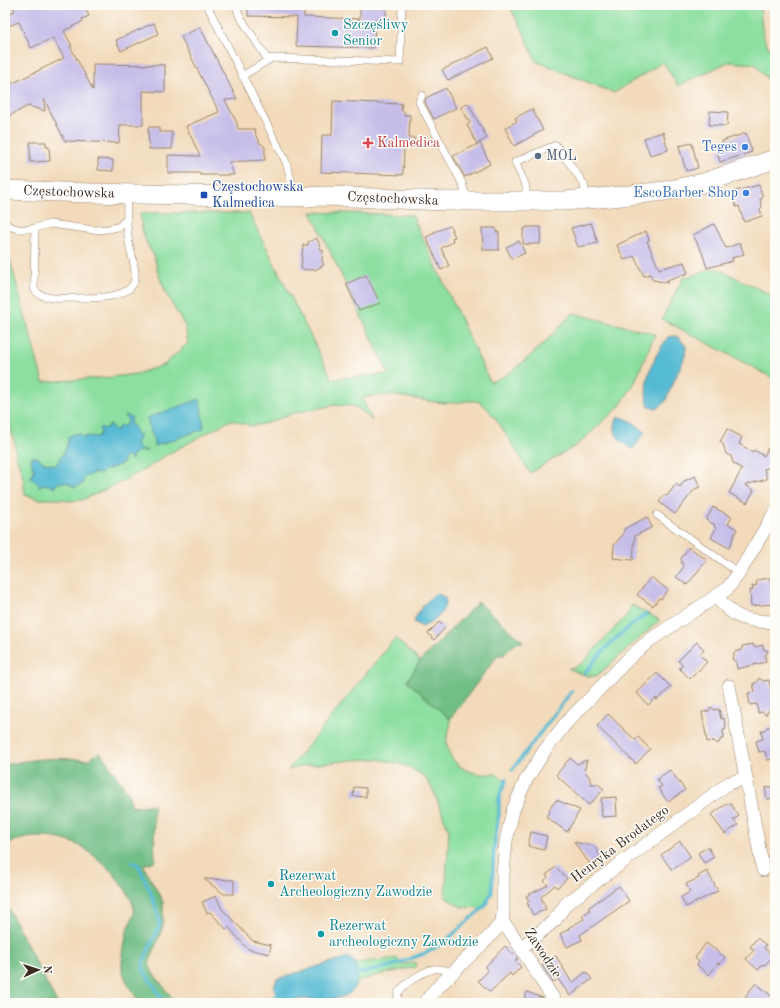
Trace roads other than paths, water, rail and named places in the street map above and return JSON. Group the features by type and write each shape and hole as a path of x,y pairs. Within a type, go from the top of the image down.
{"main road":[{"name":"Częstochowska","path":"5,190 126,194 292,197 328,196 468,202 586,199 676,189 728,175 775,159"}],"street":[{"path":"425,1003 452,972 491,935 502,922 503,874 506,847 513,810 526,780 545,750 566,723 631,656 650,640 727,589 739,573 775,512"},
{"path":"716,597 728,609 743,619 770,622 775,621"},
{"path":"729,686 763,870"},
{"name":"Henryka Brodatego","path":"520,948 555,920 566,904 729,783 746,778"},
{"name":"Zawodzie","path":"502,922 512,934 556,1003"}],"lane":[{"path":"207,5 286,162 291,180 292,197"},
{"path":"236,5 239,15 268,60"},
{"path":"242,76 272,58 400,62 402,5"},
{"path":"422,95 419,102 462,183 468,202"},
{"path":"526,201 526,186 515,162 556,145 584,184 586,199"},
{"path":"35,228 34,289 37,293 43,297 51,298 87,298 125,293 132,288 135,279 128,237 126,194"},
{"path":"5,222 18,229 35,228 50,224 95,230 118,227 127,219"},
{"path":"657,516 739,573"},
{"path":"398,1003 397,998 400,990 422,973 437,969 452,972"}],"water":[{"path":"668,337 678,337 686,346 685,356 665,402 657,409 649,407 646,389 647,380 653,361"},
{"path":"200,399 204,429 155,446 147,418"},
{"path":"125,415 132,418 130,424 134,426 136,433 140,435 136,444 140,449 147,451 139,451 132,455 132,460 126,456 123,463 104,471 101,474 93,473 83,478 83,484 74,487 66,482 57,483 54,489 53,486 42,484 40,487 38,483 30,478 34,471 31,457 37,457 45,463 56,465 66,448 68,437 74,434 81,434 82,437 85,438 86,436 97,437 101,433 99,429 101,427 105,429 111,424 113,430 117,430 119,426 125,426 128,421"},
{"path":"618,417 629,420 645,432 633,449 620,440 617,436 615,428"},
{"path":"437,593 445,598 442,612 431,623 422,627 414,622 415,618 427,602"},
{"path":"348,957 355,963 357,976 356,985 351,992 345,996 327,999 283,999 276,996 274,986 277,979"}],"waterway":[{"path":"585,673 599,655 613,641 646,614"},
{"path":"512,770 572,691"},
{"path":"357,974 391,966 428,952 443,943 485,906 492,892 499,798 506,780"},
{"path":"132,862 139,866 152,896 160,922 143,965 144,971 165,1003"},
{"path":"260,1003 276,996"}],"place":[{"name":"Szczęśliwy Senior","path":"335,33"},
{"name":"Kalmedica","path":"368,143"},
{"name":"Teges","path":"745,147"},
{"name":"MOL","path":"538,156"},
{"name":"EscoBarber Shop","path":"746,193"},
{"name":"Częstochowska Kalmedica","path":"204,195"},
{"name":"Rezerwat Archeologiczny Zawodzie","path":"271,884"},
{"name":"Rezerwat archeologiczny Zawodzie","path":"321,934"}]}
